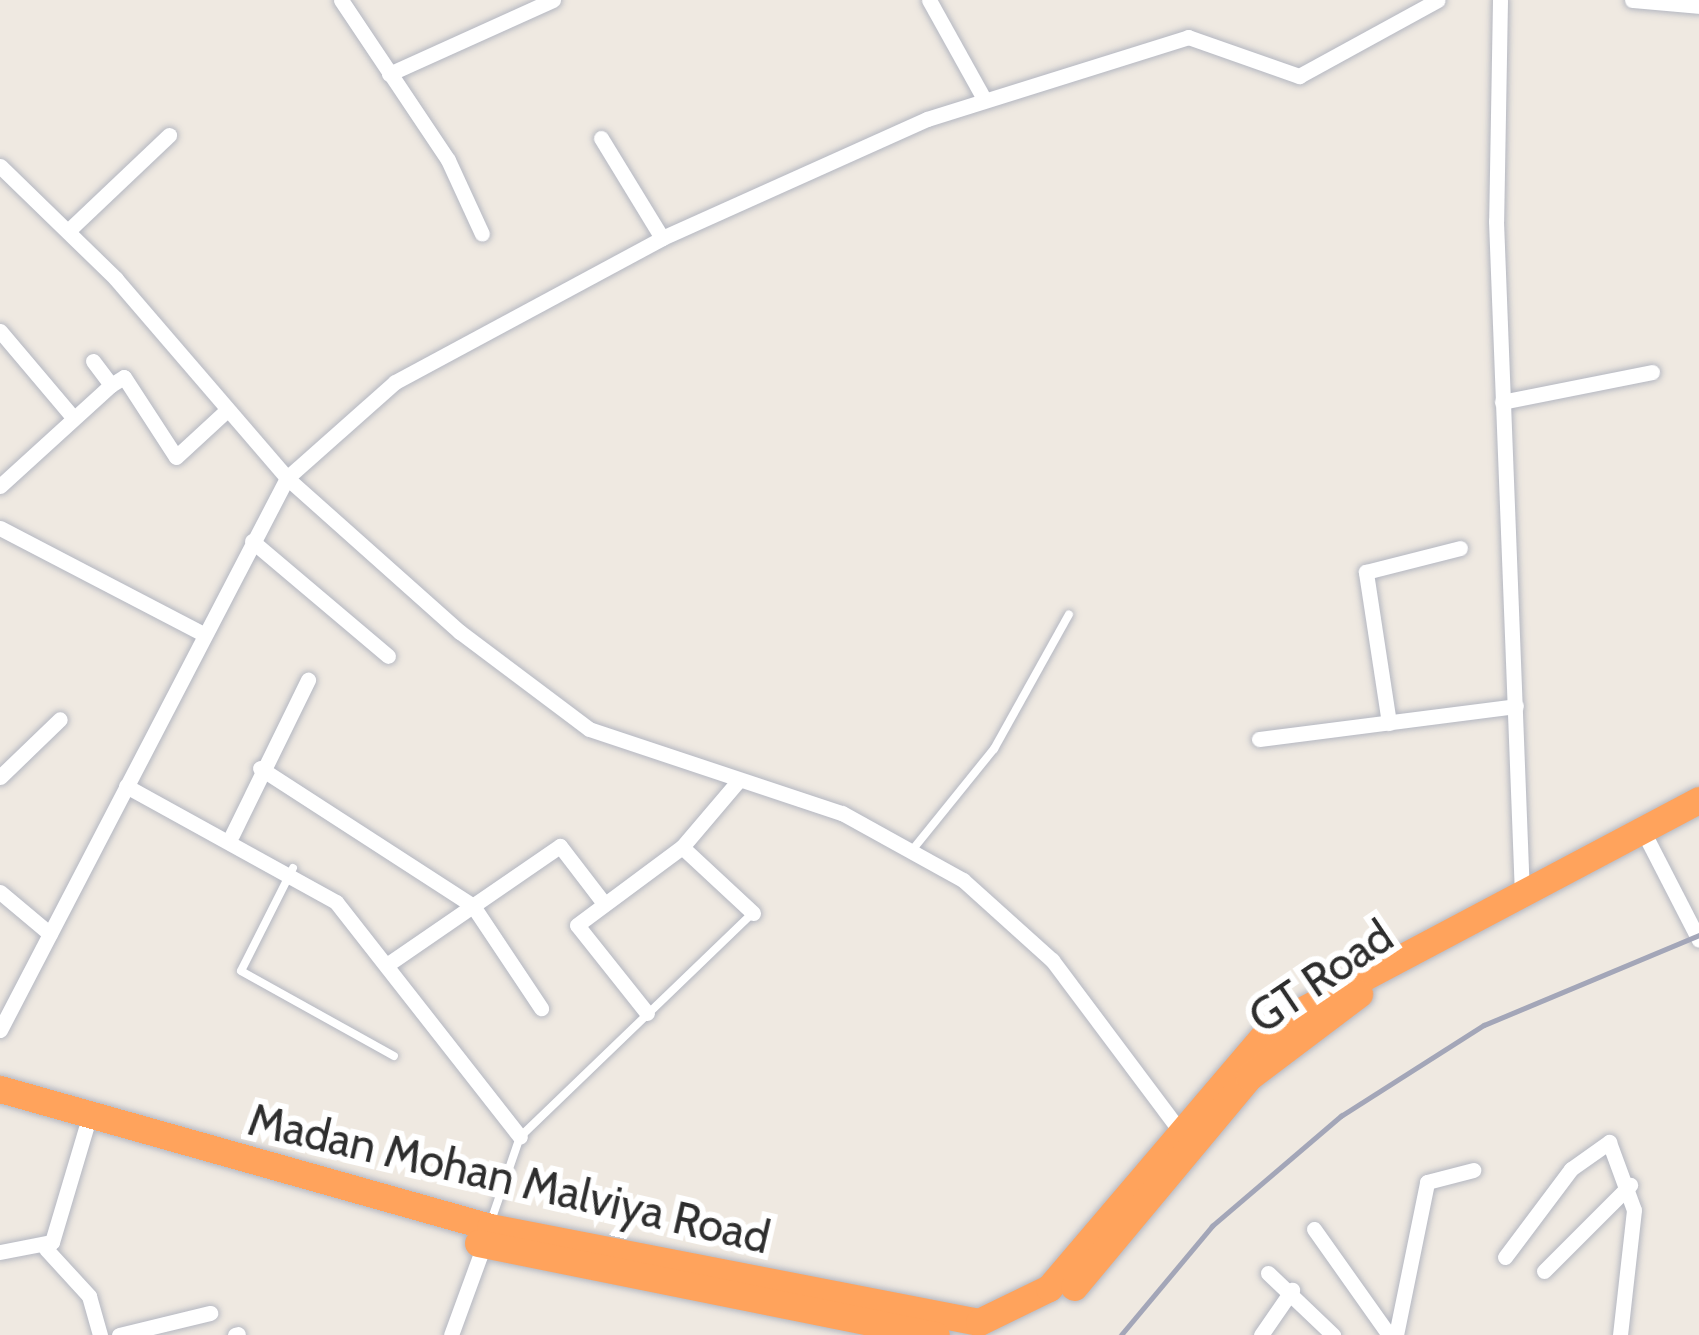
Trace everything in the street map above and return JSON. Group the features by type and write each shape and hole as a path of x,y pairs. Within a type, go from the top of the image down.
{"highway":[{"name":"GT Road","path":"1183,1136 1324,1014 1648,840 1699,800"},
{"name":"GT Road","path":"1006,1330 1077,1285 1183,1136 1286,1016 1522,895 1699,820"},
{"name":"Madan Mohan Malviya Road","path":"0,1088 91,1111 282,1176 487,1235 1006,1330"},
{"path":"487,1235 936,1335"}],"street":[{"path":"341,0 482,234"},
{"path":"389,74 553,0"},
{"path":"928,0 984,99"},
{"path":"0,1030 202,632 287,478 395,382 662,238 984,99 1188,37 1299,76 1438,0"},
{"path":"1500,0 1502,402 1522,895"},
{"path":"1632,0 1699,6"},
{"path":"69,230 169,136"},
{"path":"601,138 662,238"},
{"path":"0,166 69,230 287,478 566,715 914,848 1052,960 1183,1136"},
{"path":"0,331 71,415"},
{"path":"93,361 111,386"},
{"path":"1502,402 1652,372"},
{"path":"0,487 71,415 124,376 176,457 227,410"},
{"path":"0,528 202,632"},
{"path":"252,541 388,656"},
{"path":"1389,723 1366,572 1460,548"},
{"path":"232,835 260,768 308,680"},
{"path":"1259,739 1516,706"},
{"path":"0,777 60,719"},
{"path":"260,768 473,906 541,1008"},
{"path":"647,1013 577,925 682,847 739,780"},
{"path":"126,786 293,868 391,962 520,1137"},
{"path":"1648,840 1699,940"},
{"path":"391,962 560,846 603,902"},
{"path":"682,847 753,913"},
{"path":"0,892 50,934"},
{"path":"46,1250 91,1111"},
{"path":"1505,1257 1592,1148 1611,1144 1630,1185 1620,1335"},
{"path":"1393,1335 1426,1182 1473,1170"},
{"path":"1544,1271 1630,1185"},
{"path":"1314,1229 1393,1335"},
{"path":"451,1335 487,1235"},
{"path":"0,1252 46,1250 89,1296 100,1335"},
{"path":"1268,1273 1292,1290 1333,1335"},
{"path":"1261,1335 1292,1290"},
{"path":"119,1335 210,1313"}],"lane":[{"path":"914,848 994,748 1069,614"},
{"path":"293,868 241,970 394,1056"},
{"path":"487,1235 520,1137 753,913"}],"railway":[{"path":"1121,1335 1212,1226 1341,1116 1484,1025 1699,935"}]}
